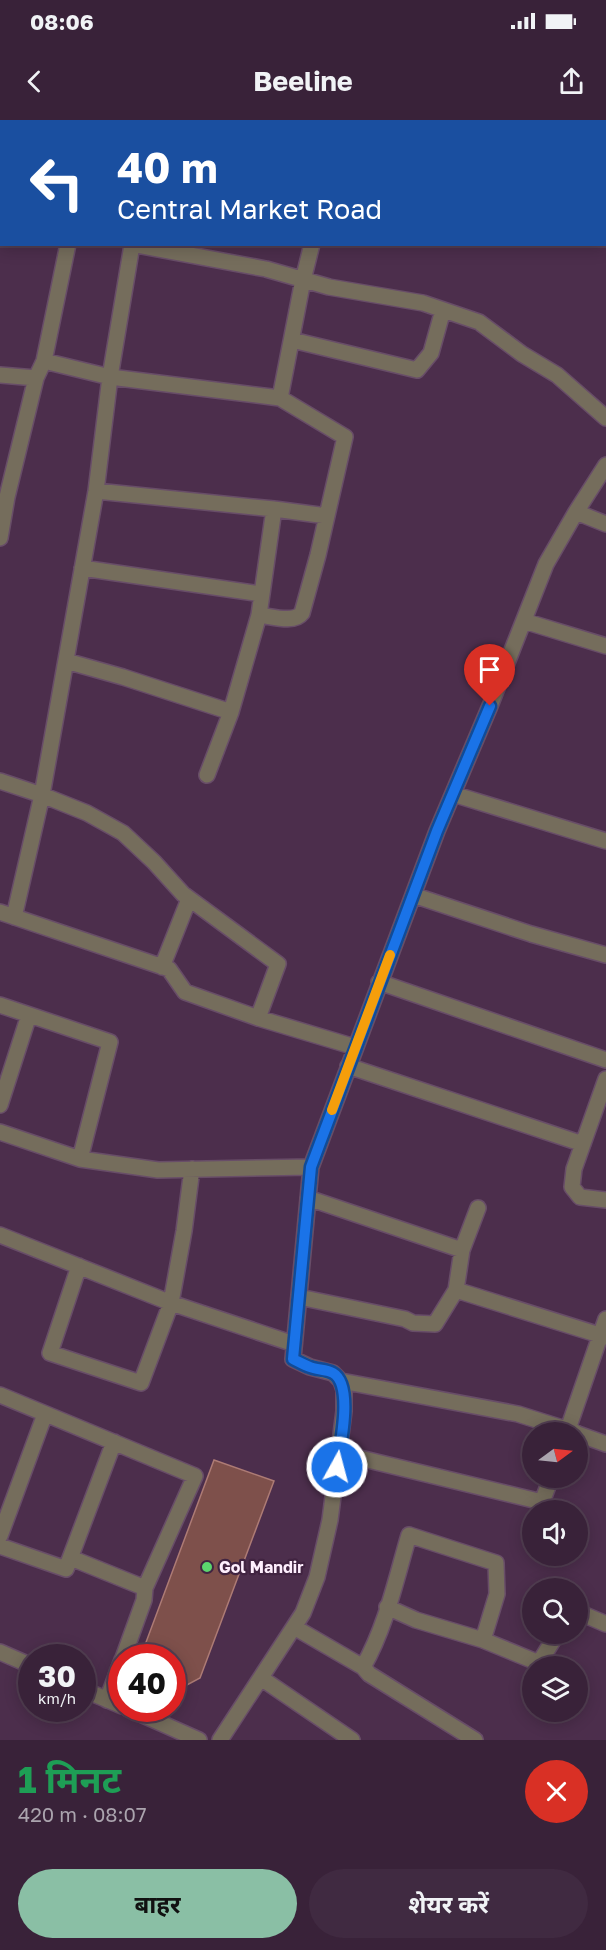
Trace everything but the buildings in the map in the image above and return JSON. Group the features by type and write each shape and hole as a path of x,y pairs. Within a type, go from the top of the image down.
{"street":[{"path":"0,538 3,496 36,378 44,361 68,246"},
{"path":"131,246 110,378 96,490 42,795 7,915 169,969 185,992 258,1018 355,1047"},
{"path":"137,246 266,269 329,287 423,303 479,322 522,354 557,375 606,418"},
{"path":"280,398 312,246"},
{"path":"292,339 417,370 432,353 443,310"},
{"path":"44,361 110,378 280,398 345,437 302,613 299,617 291,619 259,615"},
{"path":"0,375 36,378"},
{"path":"220,1740 303,1613 317,1577 330,1520 344,1411 344,1390 341,1381 333,1373 310,1367 293,1359 311,1167 413,895 546,564 606,465"},
{"path":"96,490 327,516"},
{"path":"207,775 231,712 259,615 274,509"},
{"path":"576,512 606,524"},
{"path":"82,568 261,594"},
{"path":"524,621 606,646"},
{"path":"66,662 123,677 231,712"},
{"path":"0,781 87,813 123,833 189,899 278,964 258,1018"},
{"path":"453,794 606,841"},
{"path":"413,895 531,934 606,955"},
{"path":"162,967 189,899"},
{"path":"380,982 606,1060"},
{"path":"0,1005 110,1042 80,1159"},
{"path":"0,1105 29,1015"},
{"path":"348,1066 583,1144"},
{"path":"605,1085 574,1169 572,1187 580,1197 606,1200"},
{"path":"0,1132 80,1159 158,1170 311,1167"},
{"path":"79,1266 50,1353 141,1383 171,1303 192,1169"},
{"path":"308,1198 462,1250"},
{"path":"299,1297 405,1319 413,1323 435,1324 456,1290 462,1250 478,1208"},
{"path":"0,1235 171,1303 294,1344"},
{"path":"456,1290 603,1336"},
{"path":"575,1422 603,1336 606,1319"},
{"path":"341,1381 518,1414 542,1422"},
{"path":"0,1395 195,1476 145,1588 144,1600 128,1644"},
{"path":"0,1536 45,1414"},
{"path":"588,1438 606,1444"},
{"path":"0,1546 66,1569 114,1442"},
{"path":"339,1453 542,1502 547,1488"},
{"path":"363,1667 371,1653 409,1535 496,1563 496,1594 483,1640"},
{"path":"70,1558 145,1588"},
{"path":"387,1607 416,1620 483,1640 538,1663 550,1644"},
{"path":"588,1616 606,1623"},
{"path":"294,1627 363,1667 369,1674 456,1735 475,1740"},
{"path":"0,1652 18,1660"},
{"path":"261,1678 352,1740"},
{"path":"96,1695 107,1700"},
{"path":"158,1722 199,1740"}],"slow traffic":[{"path":"332,1110 390,955"}],"place":[{"name":"Gol Mandir","path":"207,1567"}],"route":[{"path":"337,1467 344,1411 344,1390 341,1381 333,1373 310,1367 293,1359 311,1167 437,831 490,706"}]}
